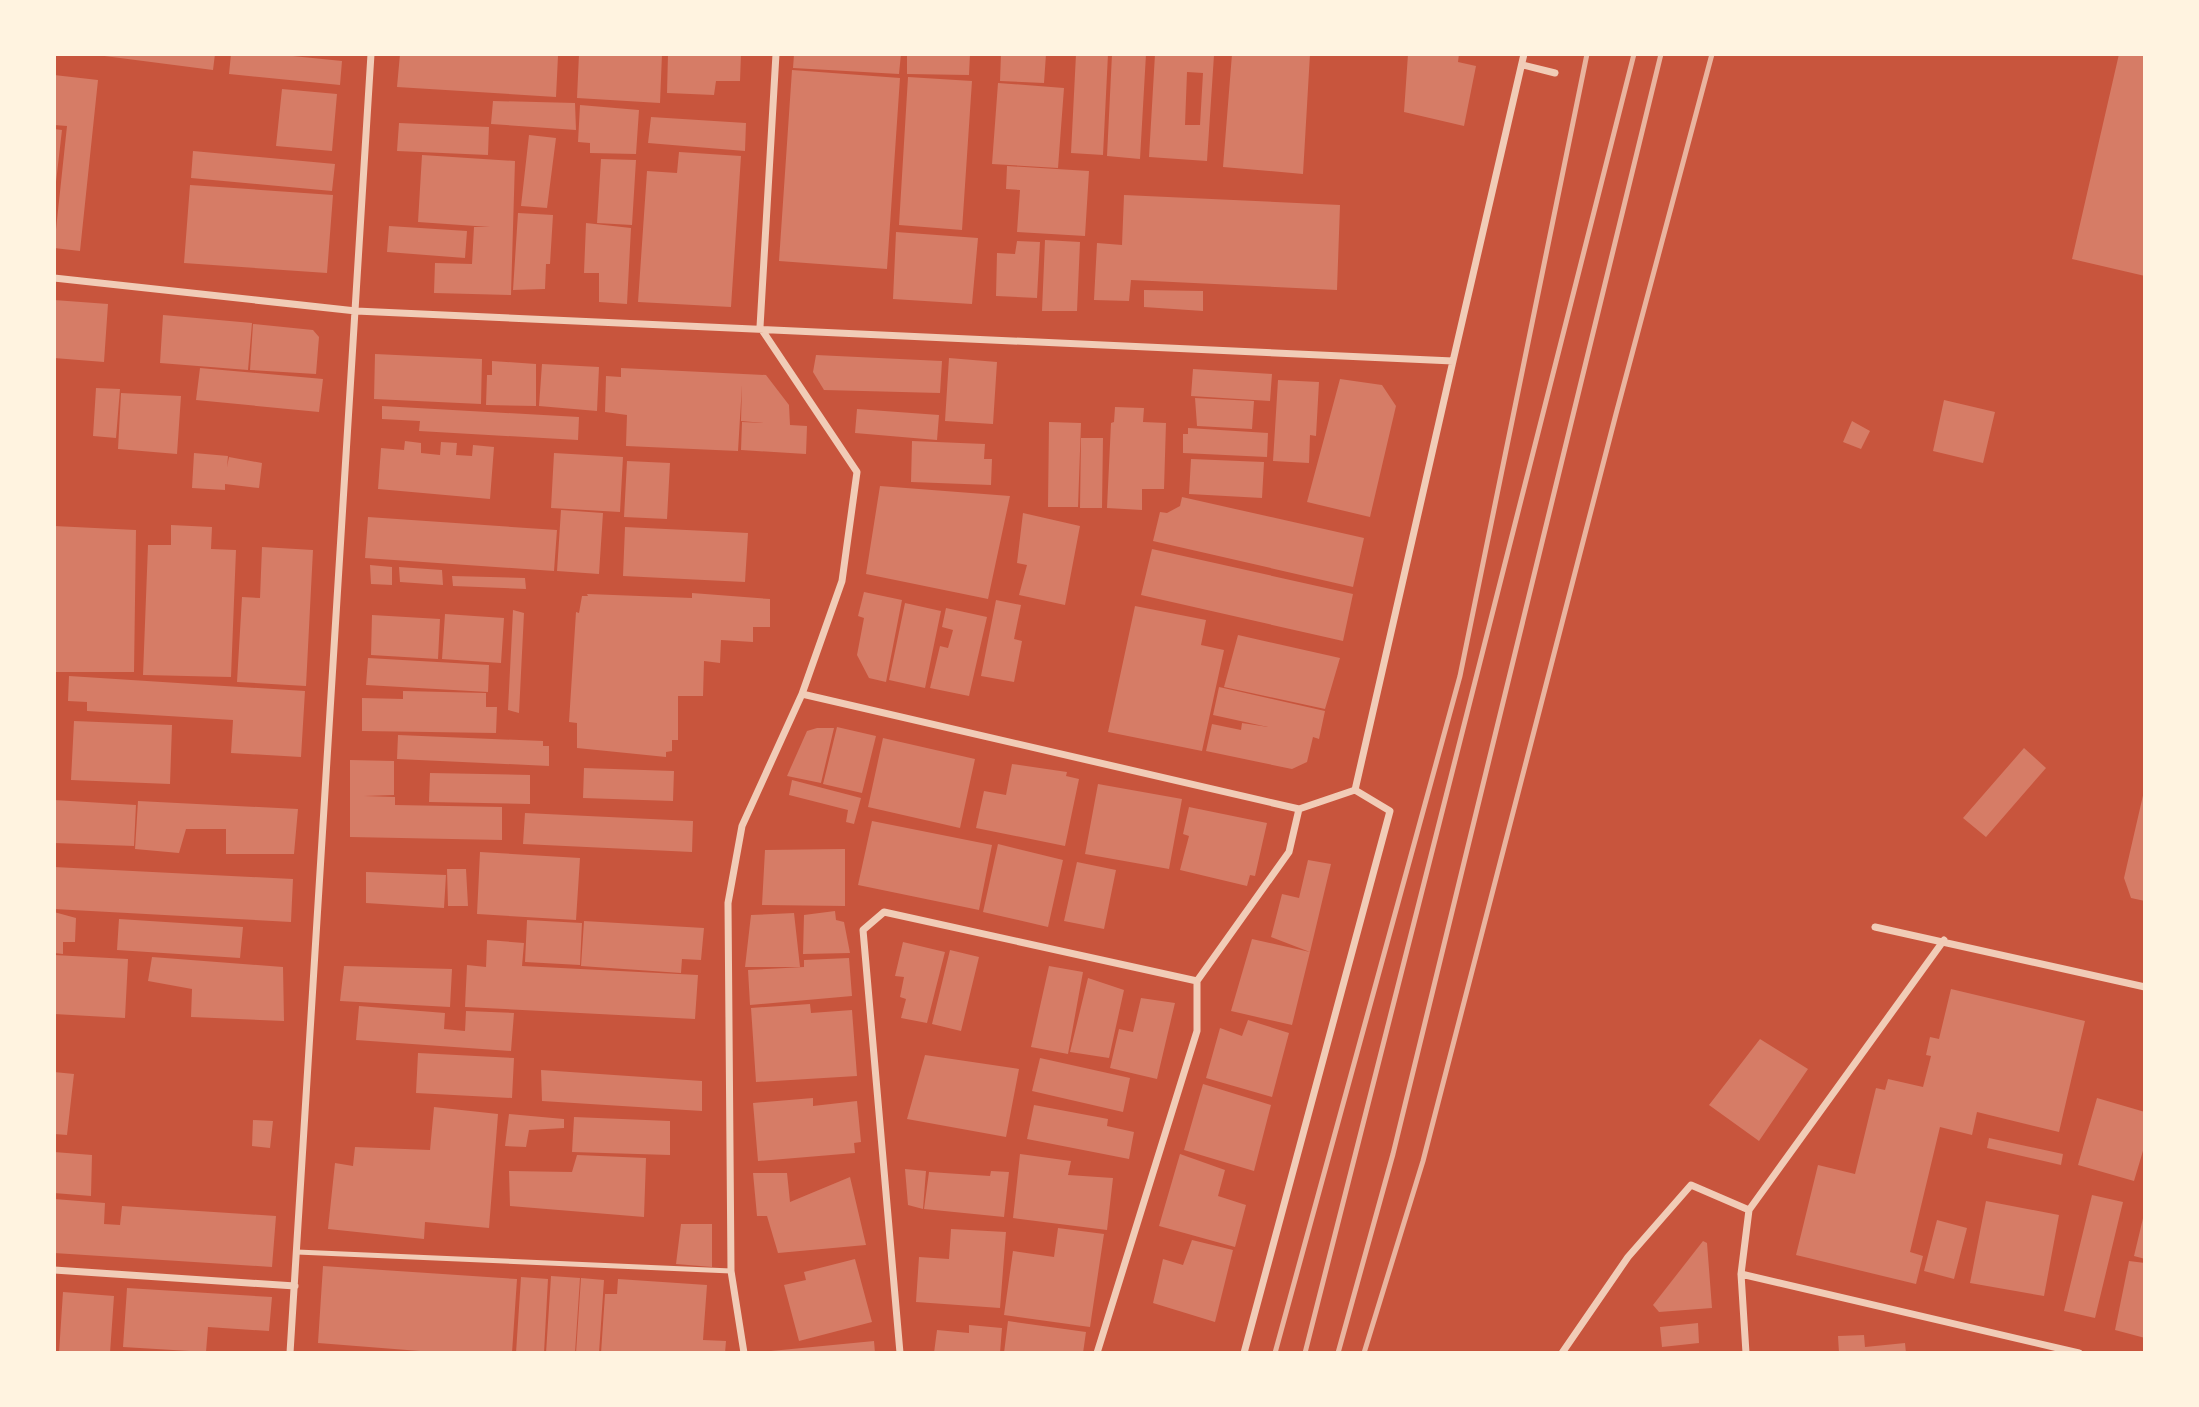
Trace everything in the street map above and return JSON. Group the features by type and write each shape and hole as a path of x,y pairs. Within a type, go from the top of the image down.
{"street":[{"path":"290,1353 371,54"},
{"path":"744,1353 731,1271 728,903 742,826 802,694 842,581 857,472 760,327 776,54"},
{"path":"1355,790 1524,54"},
{"path":"1522,65 1555,73"},
{"path":"54,278 356,312 760,327 1452,361"},
{"path":"802,694 1299,809 1355,790 1391,811 1244,1353"},
{"path":"1097,1353 1197,1031 1197,981 1289,852 1299,809"},
{"path":"900,1353 863,930 884,912 1197,981"},
{"path":"1875,927 1944,940 2145,987"},
{"path":"1746,1353 1741,1274 1749,1210 1944,940"},
{"path":"1562,1353 1628,1256 1691,1185 1749,1210"},
{"path":"54,1270 295,1286"},
{"path":"1741,1274 2079,1353"}],"lane":[{"path":"297,1252 731,1271"}],"building":[{"path":"89,54 215,54 213,70"},
{"path":"231,54 273,54 342,61 340,85 229,74"},
{"path":"400,54 558,56 556,97 397,87"},
{"path":"579,54 662,54 660,103 577,98"},
{"path":"668,54 741,54 740,81 716,81 714,95 667,93"},
{"path":"794,54 901,54 899,74 793,68"},
{"path":"907,54 970,54 969,75 907,74"},
{"path":"1001,54 1046,54 1044,83 1000,81"},
{"path":"1076,54 1108,54 1103,155 1071,153"},
{"path":"1112,54 1146,54 1140,159 1107,156"},
{"path":"1155,54 1214,55 1207,161 1149,157","holes":["1187,72 1203,73 1200,125 1185,125"]},
{"path":"1232,54 1310,54 1303,174 1223,167"},
{"path":"1408,54 1459,54 1458,62 1476,66 1464,126 1404,112"},
{"path":"2119,54 2145,54 2145,276 2072,259"},
{"path":"792,70 900,78 887,269 779,261"},
{"path":"54,75 98,80 80,251 54,248 67,126 54,125"},
{"path":"908,77 972,81 962,230 899,225"},
{"path":"998,83 1064,88 1058,168 992,164"},
{"path":"282,89 337,94 332,151 276,146"},
{"path":"493,101 575,103 576,130 491,124"},
{"path":"580,105 639,110 636,154 590,153 590,143 578,142"},
{"path":"651,117 746,123 745,151 648,143"},
{"path":"399,123 489,127 488,155 397,151"},
{"path":"54,129 62,130 56,182 54,182"},
{"path":"529,135 556,138 547,208 521,206"},
{"path":"193,151 335,164 332,191 191,178"},
{"path":"679,152 741,156 731,307 638,302 647,171 677,173"},
{"path":"422,155 515,161 511,295 434,293 435,263 472,264 474,227 490,227 418,222"},
{"path":"601,159 636,160 632,225 597,223"},
{"path":"1007,166 1089,171 1085,236 1017,232 1020,190 1006,189"},
{"path":"190,185 333,195 327,273 184,263"},
{"path":"1124,195 1340,205 1337,290 1131,280 1129,301 1094,300 1097,243 1122,245"},
{"path":"518,213 553,215 550,264 546,264 545,289 513,290"},
{"path":"586,223 631,228 627,304 599,302 599,273 584,273"},
{"path":"389,226 467,231 465,258 387,252"},
{"path":"896,232 978,238 972,304 893,299"},
{"path":"1045,240 1080,242 1077,311 1042,311"},
{"path":"1017,241 1040,242 1037,298 996,296 997,253 1015,254"},
{"path":"1144,290 1203,291 1203,311 1144,307"},
{"path":"54,300 108,304 104,362 54,358"},
{"path":"163,315 252,323 248,370 160,363"},
{"path":"253,324 313,330 319,337 316,374 250,370"},
{"path":"375,354 482,359 481,404 374,399"},
{"path":"816,355 942,361 940,393 824,390 813,372"},
{"path":"949,358 997,362 993,424 945,421"},
{"path":"492,361 536,364 536,406 486,405 487,375 492,375"},
{"path":"542,364 599,367 597,411 539,406"},
{"path":"200,368 323,379 319,412 196,400"},
{"path":"621,368 766,375 789,405 790,425 807,426 806,454 741,450 742,422 765,423 741,421 742,385 738,451 626,446 627,415 605,412 606,376 621,377"},
{"path":"1193,369 1272,374 1270,401 1191,396"},
{"path":"1340,379 1382,385 1396,406 1370,517 1307,502"},
{"path":"1278,380 1319,382 1316,436 1310,435 1309,463 1273,461"},
{"path":"96,388 120,389 116,438 93,436"},
{"path":"121,393 181,396 177,454 118,449"},
{"path":"1195,398 1254,401 1252,429 1197,426"},
{"path":"1944,400 1995,412 1983,463 1933,451"},
{"path":"382,406 579,417 578,440 419,431 420,421 382,419"},
{"path":"1115,407 1144,408 1143,422 1166,423 1164,489 1142,489 1142,510 1107,508 1111,423 1114,422"},
{"path":"857,409 939,415 937,440 855,433"},
{"path":"1852,421 1870,431 1861,449 1843,442"},
{"path":"1049,422 1081,423 1078,507 1048,507"},
{"path":"1188,428 1268,433 1267,457 1183,453 1183,434 1188,434"},
{"path":"1081,438 1103,438 1102,508 1080,508"},
{"path":"405,441 421,443 421,453 440,455 441,442 457,443 456,455 472,456 473,445 494,447 490,499 378,489 381,448 404,450"},
{"path":"912,441 985,444 984,459 992,459 991,485 911,482"},
{"path":"194,453 228,456 227,467 229,457 262,463 259,488 225,484 225,490 192,488"},
{"path":"554,453 623,457 620,512 551,508"},
{"path":"1191,459 1264,462 1262,498 1189,494"},
{"path":"627,461 670,463 667,519 624,517"},
{"path":"880,486 1010,496 988,599 866,574"},
{"path":"1182,497 1364,538 1353,587 1153,541 1160,512 1167,513 1180,506"},
{"path":"561,510 603,513 599,574 557,571"},
{"path":"1023,513 1080,526 1065,605 1019,595 1027,565 1017,563"},
{"path":"368,517 557,530 554,571 365,558"},
{"path":"171,525 212,527 211,549 236,550 231,677 143,675 148,545 171,545"},
{"path":"54,526 136,530 134,672 54,672"},
{"path":"625,527 748,533 745,582 623,576"},
{"path":"262,547 313,550 306,686 237,682 242,597 260,598"},
{"path":"1152,549 1353,594 1343,641 1141,595"},
{"path":"370,565 392,567 392,585 371,584"},
{"path":"399,567 442,570 443,585 400,582"},
{"path":"452,576 525,578 526,589 453,586"},
{"path":"864,592 902,600 886,682 869,678 857,655 864,618 858,616"},
{"path":"692,593 770,599 770,627 753,627 753,642 721,640 720,663 704,661 703,696 678,696 678,740 672,740 672,751 666,752 666,757 577,748 577,723 569,722 576,612 579,613 582,596 692,598"},
{"path":"996,600 1021,605 1014,639 1022,641 1014,682 981,676"},
{"path":"905,603 941,611 925,688 889,680"},
{"path":"1135,606 1206,620 1201,645 1224,650 1202,751 1108,732"},
{"path":"946,608 987,617 969,696 930,688 940,646 948,648 953,630 942,627"},
{"path":"513,610 524,613 519,713 508,710"},
{"path":"445,614 504,618 501,663 442,659"},
{"path":"372,615 440,619 438,659 371,655"},
{"path":"1238,635 1340,658 1325,709 1224,687"},
{"path":"368,658 489,665 488,692 366,685"},
{"path":"69,676 305,691 301,757 231,753 233,720 87,711 87,702 68,701"},
{"path":"1219,687 1325,711 1319,739 1313,737 1307,762 1292,769 1206,751 1212,724 1241,730 1242,723 1268,727 1213,715"},
{"path":"403,691 486,693 486,707 497,707 496,733 362,731 362,698 403,699"},
{"path":"74,721 172,725 170,784 71,780"},
{"path":"837,727 876,736 862,793 823,784"},
{"path":"834,728 821,783 787,776 807,731"},
{"path":"398,735 543,741 543,746 549,746 549,766 397,759"},
{"path":"883,738 975,759 960,828 868,807"},
{"path":"2024,748 2046,768 1986,837 1963,818"},
{"path":"350,760 394,761 394,795 364,796 395,797 395,805 502,807 502,840 350,837"},
{"path":"1012,764 1067,772 1066,776 1079,779 1065,846 976,828 984,791 1006,795"},
{"path":"584,768 674,771 673,801 583,798"},
{"path":"430,773 530,775 530,804 429,802"},
{"path":"792,780 861,798 854,824 846,822 848,810 789,795"},
{"path":"1098,784 1182,799 1169,869 1085,854"},
{"path":"2144,791 2145,901 2131,898 2124,878"},
{"path":"54,800 136,805 134,846 54,843"},
{"path":"138,801 298,809 294,854 226,854 226,829 186,829 179,853 135,849"},
{"path":"1189,807 1267,823 1255,876 1250,875 1247,886 1180,870 1189,836 1183,834"},
{"path":"525,813 693,821 692,852 523,844"},
{"path":"872,821 992,845 979,910 858,885"},
{"path":"998,844 1063,860 1048,927 983,912"},
{"path":"845,849 845,906 762,905 765,850"},
{"path":"480,852 580,858 576,920 477,914"},
{"path":"1308,860 1331,864 1310,952 1271,937 1282,894 1299,898"},
{"path":"1077,862 1116,870 1104,929 1064,921"},
{"path":"54,867 293,879 291,922 54,909"},
{"path":"447,869 466,869 468,906 448,906"},
{"path":"366,872 446,875 444,908 366,903"},
{"path":"835,911 836,920 844,922 850,953 803,954 804,915"},
{"path":"54,912 76,918 75,942 63,942 63,954 54,953"},
{"path":"794,913 800,967 745,967 751,915"},
{"path":"119,919 243,927 240,958 117,950"},
{"path":"527,920 582,923 580,965 525,962"},
{"path":"584,921 704,928 701,960 682,959 681,973 581,966"},
{"path":"1252,939 1310,952 1292,1025 1231,1011"},
{"path":"487,940 524,943 522,966 698,975 695,1019 465,1007 467,965 486,967"},
{"path":"903,942 945,952 927,1023 901,1018 906,999 900,997 904,977 895,976"},
{"path":"950,950 979,957 961,1031 932,1024"},
{"path":"54,955 128,959 125,1018 54,1014"},
{"path":"152,957 283,967 284,1021 191,1017 192,989 148,981"},
{"path":"849,958 852,996 750,1005 748,970 804,967 804,960"},
{"path":"344,966 452,969 450,1007 340,1001"},
{"path":"1049,966 1083,972 1068,1054 1031,1047"},
{"path":"1088,978 1124,990 1109,1058 1070,1052"},
{"path":"1951,989 2085,1021 2059,1132 1977,1112 1972,1135 1940,1127 1910,1252 1923,1256 1916,1284 1796,1255 1818,1165 1855,1174 1876,1088 1885,1090 1888,1079 1923,1087 1931,1056 1926,1055 1930,1037 1939,1039"},
{"path":"1141,998 1175,1003 1157,1079 1110,1068 1119,1029 1133,1032"},
{"path":"810,1004 811,1013 852,1010 857,1076 756,1082 751,1008"},
{"path":"359,1006 445,1013 444,1029 465,1031 466,1011 514,1013 511,1051 356,1040"},
{"path":"1248,1020 1289,1033 1272,1097 1206,1078 1220,1028 1242,1036"},
{"path":"1760,1039 1808,1069 1759,1141 1709,1105"},
{"path":"418,1053 514,1058 512,1098 416,1093"},
{"path":"925,1055 1019,1069 1006,1137 907,1119"},
{"path":"1040,1058 1130,1078 1123,1112 1032,1091"},
{"path":"541,1070 702,1081 702,1111 542,1101"},
{"path":"54,1072 74,1074 67,1135 54,1134"},
{"path":"1203,1084 1271,1105 1254,1171 1184,1150"},
{"path":"813,1098 813,1106 857,1101 861,1142 854,1143 855,1153 758,1161 753,1103"},
{"path":"2097,1098 2145,1112 2145,1144 2134,1181 2078,1165"},
{"path":"1034,1105 1108,1119 1107,1126 1134,1132 1129,1159 1027,1139"},
{"path":"434,1107 498,1114 489,1228 425,1222 424,1239 328,1229 335,1163 353,1166 355,1147 430,1150"},
{"path":"509,1114 564,1119 564,1128 529,1130 526,1147 505,1146"},
{"path":"574,1117 670,1121 670,1155 572,1152"},
{"path":"253,1120 273,1121 270,1148 252,1146"},
{"path":"1989,1138 2063,1154 2061,1165 1987,1148"},
{"path":"54,1152 92,1155 91,1196 54,1193"},
{"path":"1020,1154 1071,1161 1068,1175 1113,1178 1107,1230 1013,1218"},
{"path":"1180,1154 1225,1170 1218,1196 1246,1205 1235,1247 1159,1226"},
{"path":"577,1155 646,1158 644,1217 510,1206 509,1171 572,1172"},
{"path":"905,1169 926,1171 923,1209 908,1205"},
{"path":"991,1171 1009,1172 1004,1217 924,1209 929,1172 990,1176"},
{"path":"753,1173 787,1173 790,1202 850,1177 866,1245 778,1253 767,1216 757,1216"},
{"path":"2092,1195 2123,1202 2095,1318 2064,1311"},
{"path":"54,1199 105,1203 104,1224 120,1225 122,1206 276,1216 272,1267 54,1253"},
{"path":"1986,1201 2059,1215 2044,1296 1970,1283"},
{"path":"2145,1214 2145,1259 2134,1256"},
{"path":"1937,1220 1967,1228 1954,1279 1924,1271"},
{"path":"681,1224 712,1224 712,1267 676,1264"},
{"path":"1058,1228 1104,1234 1090,1327 1004,1315 1013,1251 1054,1257"},
{"path":"951,1229 1006,1232 1000,1308 916,1302 919,1257 949,1259"},
{"path":"1192,1240 1233,1250 1215,1322 1153,1303 1163,1259 1183,1265"},
{"path":"1703,1241 1707,1243 1712,1308 1659,1312 1653,1305"},
{"path":"855,1259 872,1322 799,1341 784,1285 806,1280 804,1272"},
{"path":"2129,1261 2145,1263 2145,1338 2115,1330"},
{"path":"323,1266 517,1279 512,1353 445,1353 318,1343"},
{"path":"551,1276 580,1278 575,1353 546,1353"},
{"path":"521,1277 548,1279 544,1353 516,1353"},
{"path":"581,1278 604,1280 599,1353 576,1353"},
{"path":"618,1279 707,1285 703,1340 726,1341 725,1353 601,1353 605,1294 617,1294"},
{"path":"127,1288 272,1297 269,1331 208,1327 206,1352 123,1347"},
{"path":"63,1292 114,1296 110,1353 59,1353"},
{"path":"1008,1321 1086,1332 1083,1353 1004,1353"},
{"path":"1698,1323 1699,1343 1662,1347 1660,1327"},
{"path":"969,1325 1002,1328 1000,1353 934,1353 937,1330 969,1333"},
{"path":"1864,1335 1865,1347 1905,1343 1906,1353 1839,1353 1838,1336"},
{"path":"874,1341 875,1353 771,1353 771,1351"}],"railway":[{"path":"1275,1353 1460,676 1587,54"},
{"path":"1305,1353 1634,54"},
{"path":"1338,1353 1393,1154 1661,54"},
{"path":"1364,1353 1423,1161 1712,54"}]}
